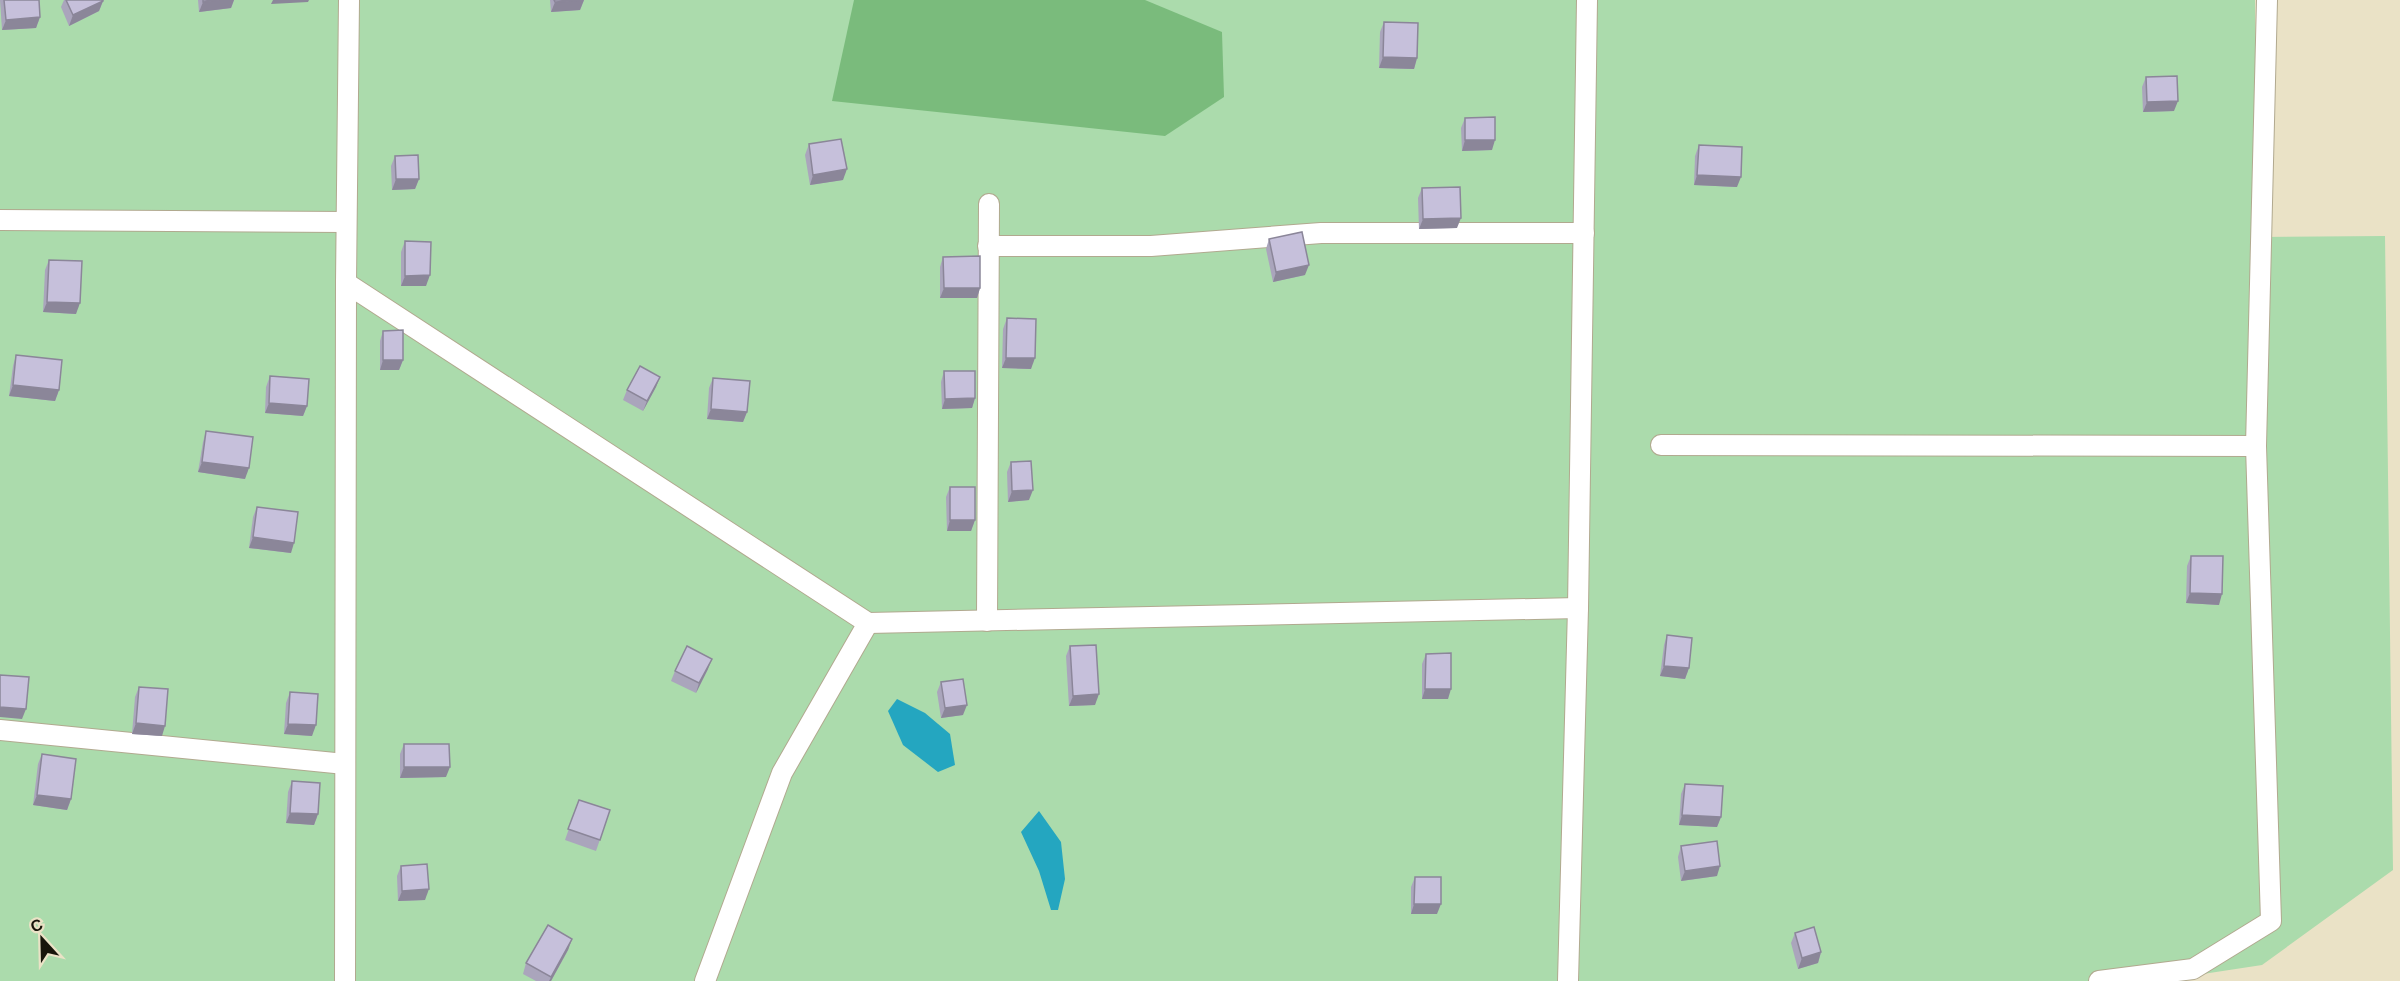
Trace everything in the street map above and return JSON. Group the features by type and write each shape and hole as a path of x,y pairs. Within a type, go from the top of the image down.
{"lane":[{"path":"345,981 346,222 349,0"},
{"path":"1568,981 1578,608 1587,0"},
{"path":"2099,981 2193,969 2271,921 2256,446 2267,0"},
{"path":"987,621 989,204"},
{"path":"0,220 346,222"},
{"path":"988,246 1151,246 1321,233 1584,233"},
{"path":"346,283 868,623 1578,608"},
{"path":"1661,445 2256,446"},
{"path":"705,981 782,773 868,623"},
{"path":"0,730 345,764"}],"green space":[{"path":"0,0 2255,0 2257,237 2385,236 2393,870 2262,965 2157,981 0,981"},
{"path":"854,0 1145,0 1222,32 1224,97 1165,136 832,101"}],"water":[{"path":"897,699 925,713 950,734 955,765 938,772 903,745 888,711"},
{"path":"1039,811 1061,842 1065,879 1058,910 1051,910 1039,871 1021,832"}],"building":[{"path":"4,0 39,0 40,17 6,20"},
{"path":"66,0 103,0 103,1 73,15"},
{"path":"554,0 583,0 555,2"},
{"path":"1384,22 1418,23 1417,58 1383,57"},
{"path":"2177,76 2178,101 2147,102 2146,77"},
{"path":"1495,117 1495,140 1465,140 1465,118"},
{"path":"841,139 847,169 813,175 809,144"},
{"path":"1699,145 1742,147 1741,177 1697,175"},
{"path":"418,155 419,179 396,179 395,156"},
{"path":"1460,187 1461,218 1423,219 1422,188"},
{"path":"1302,232 1309,265 1276,272 1269,239"},
{"path":"405,241 431,242 430,275 405,276"},
{"path":"980,256 980,288 944,288 943,257"},
{"path":"49,260 82,261 80,303 47,302"},
{"path":"1007,318 1036,319 1035,358 1006,358"},
{"path":"403,330 403,360 383,360 383,331"},
{"path":"16,355 62,360 59,390 13,385"},
{"path":"640,366 660,377 647,401 627,390"},
{"path":"944,371 975,371 975,398 945,399"},
{"path":"270,376 309,379 307,406 269,403"},
{"path":"713,378 750,381 747,412 711,409"},
{"path":"206,431 253,437 249,468 202,462"},
{"path":"1031,461 1033,490 1012,491 1011,462"},
{"path":"950,487 975,487 975,520 950,520"},
{"path":"257,507 298,512 294,543 253,537"},
{"path":"2191,556 2223,556 2222,594 2190,593"},
{"path":"1667,635 1692,638 1689,668 1664,666"},
{"path":"1096,645 1099,694 1073,696 1070,646"},
{"path":"687,646 712,659 699,683 675,671"},
{"path":"1451,653 1451,689 1425,689 1426,654"},
{"path":"0,675 29,677 26,709 0,707"},
{"path":"963,679 967,705 945,708 941,682"},
{"path":"139,687 168,689 165,726 136,723"},
{"path":"290,692 318,694 316,725 288,724"},
{"path":"404,744 449,744 450,767 404,767"},
{"path":"42,754 76,759 71,799 37,795"},
{"path":"292,781 320,783 318,814 290,813"},
{"path":"1685,784 1723,786 1721,817 1682,815"},
{"path":"579,800 610,810 600,840 568,829"},
{"path":"1717,841 1720,866 1685,871 1681,846"},
{"path":"427,864 429,889 402,891 401,866"},
{"path":"1415,877 1441,877 1441,904 1414,904"},
{"path":"548,925 572,939 551,977 526,963"},
{"path":"1814,927 1821,952 1802,958 1795,933"}]}
